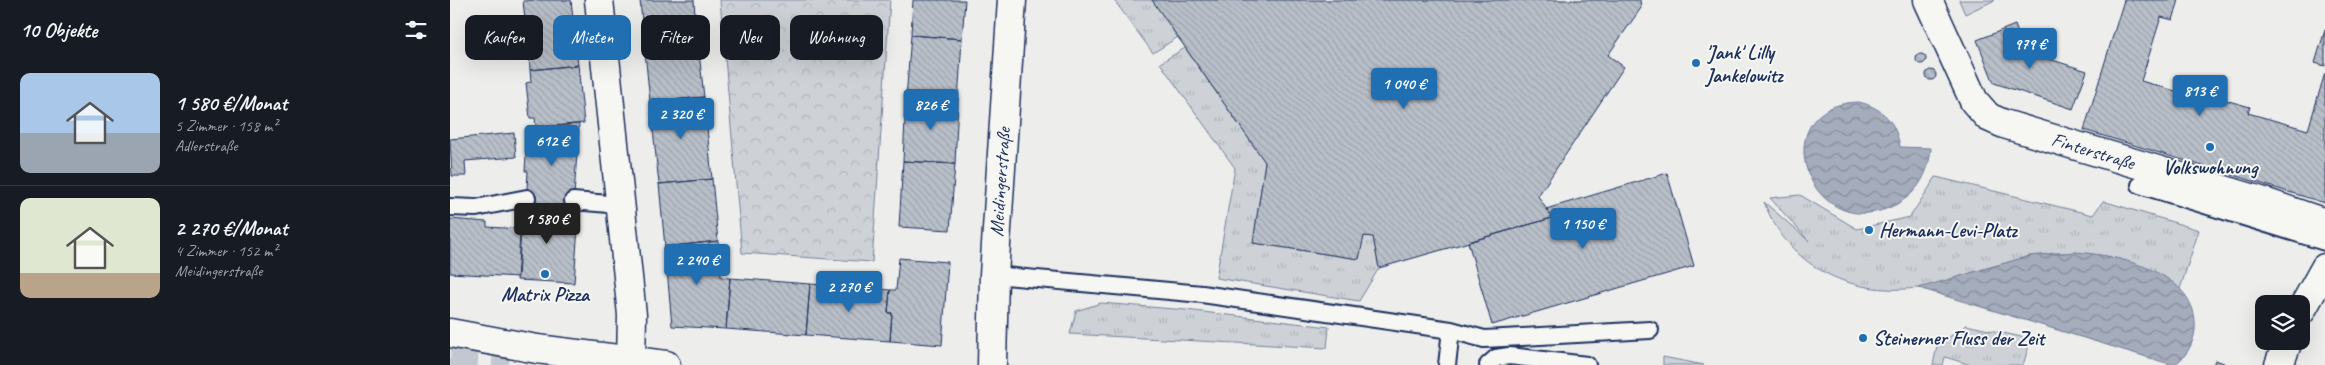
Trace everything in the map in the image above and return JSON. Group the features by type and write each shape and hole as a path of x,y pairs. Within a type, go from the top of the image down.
{"street":[{"path":"599,0 632,315 631,362"},
{"name":"Meidingerstraße","path":"992,365 994,276 1012,0"},
{"name":"Finterstraße","path":"1928,0 1968,90 1988,117 2004,124 2261,201 2325,223"},
{"path":"2310,295 2325,268"},
{"path":"450,333 631,362 666,365"},
{"path":"2279,365 2285,350"}],"lane":[{"path":"2140,185 2325,242"},
{"path":"450,207 476,208 527,198"},
{"path":"573,201 621,205"},
{"path":"994,276 1202,294 1451,330 1484,339 1650,330"},
{"path":"1447,365 1451,330"},
{"path":"1488,365 1496,358 1510,356 1588,365"}],"green space":[{"path":"720,0 890,0 872,262 742,253 725,60 780,60 780,15 721,15"},
{"path":"1114,0 1152,0 1178,37 1153,53"},
{"path":"1959,0 1995,0 1965,14"},
{"path":"1185,48 1265,162 1253,243 1358,259 1364,236 1373,237 1379,268 1359,301 1216,278 1235,168 1160,63"},
{"path":"1936,177 2093,215 2103,201 2199,230 2180,289 2150,271 2120,259 2071,253 2053,253 2009,262 1925,287 1892,289 1868,287 1845,281 1824,272 1805,260 1789,244 1775,225 1764,202 1809,241 1770,198 1800,195 1857,229 1910,217"},
{"path":"1101,303 1186,310 1329,327 1327,348 1070,334 1076,311"},
{"path":"1966,325 2031,339 2023,365 1971,365 1945,357 1943,365 1933,365 1937,346"},
{"path":"1663,357 1704,365 1663,365"}],"water":[{"path":"1859,102 1875,108 1887,117 1892,123 1900,147 1931,148 1928,165 1922,180 1911,194 1897,204 1866,213 1840,208 1820,193 1808,171 1804,148 1811,125 1829,109"},
{"path":"2075,252 2112,257 2153,270 2170,281 2184,294 2193,310 2195,330 2191,346 2182,359 2173,365 1919,288 2029,256"}],"building":[{"path":"571,0 573,15 553,15 553,60 577,60 578,65 530,70 529,60 543,60 543,15 525,15 523,1"},
{"path":"640,0 694,0 695,15 641,15"},
{"path":"913,0 965,0 962,39 911,35"},
{"path":"1152,0 1640,0 1641,8 1608,55 1624,67 1538,196 1552,218 1379,268 1373,237 1364,236 1359,259 1253,243 1265,162"},
{"path":"2124,0 2179,0 2173,20 2161,17 2141,81 2216,103 2218,98 2250,107 2248,113 2308,130 2325,73 2325,203 2084,130"},
{"path":"2015,25 2024,51 2087,71 2073,109 1994,83 1977,40"},
{"path":"2325,30 2325,66 2315,63"},
{"path":"911,35 962,39 958,101 906,98"},
{"path":"1919,54 1923,54 1926,59 1925,63 1919,64 1916,61 1916,57"},
{"path":"646,60 700,60 704,97 650,102"},
{"path":"578,65 584,123 536,128 535,118 530,118 526,83 531,82 530,70"},
{"path":"1929,70 1933,70 1936,75 1935,79 1929,80 1926,77 1926,73"},
{"path":"704,97 712,179 659,184 650,102"},
{"path":"906,98 958,101 955,164 903,161"},
{"path":"579,124 573,210 526,206 528,171 525,171 526,155 529,156 531,128"},
{"path":"514,133 516,157 465,161 466,176 452,176 450,139"},
{"path":"903,161 955,164 950,230 899,227"},
{"path":"1667,173 1694,266 1492,325 1468,242 1552,218 1546,209"},
{"path":"712,179 718,241 665,247 659,184"},
{"path":"522,206 573,210 572,227 578,227 574,283 517,280"},
{"path":"450,219 487,222 487,227 521,229 518,277 450,273"},
{"path":"718,241 721,277 730,278 726,329 672,326 665,247"},
{"path":"899,258 948,262 942,345 890,341 892,313 888,313 890,290 896,290"},
{"path":"730,278 810,284 806,335 726,329"},
{"path":"810,284 890,290 888,313 892,313 890,341 806,335"},
{"path":"2215,360 2224,363 2223,365 2213,365"}],"tunnel":[{"path":"450,361 509,365"}],"place":[{"name":"'Jank' Lilly Jankelowitz","path":"1696,63"},
{"name":"Volkswohnung","path":"2210,147"},
{"name":"Hermann-Levi-Platz","path":"1869,230"},
{"name":"Matrix Pizza","path":"545,274"},
{"name":"Steinerner Fluss der Zeit","path":"1863,338"}]}
